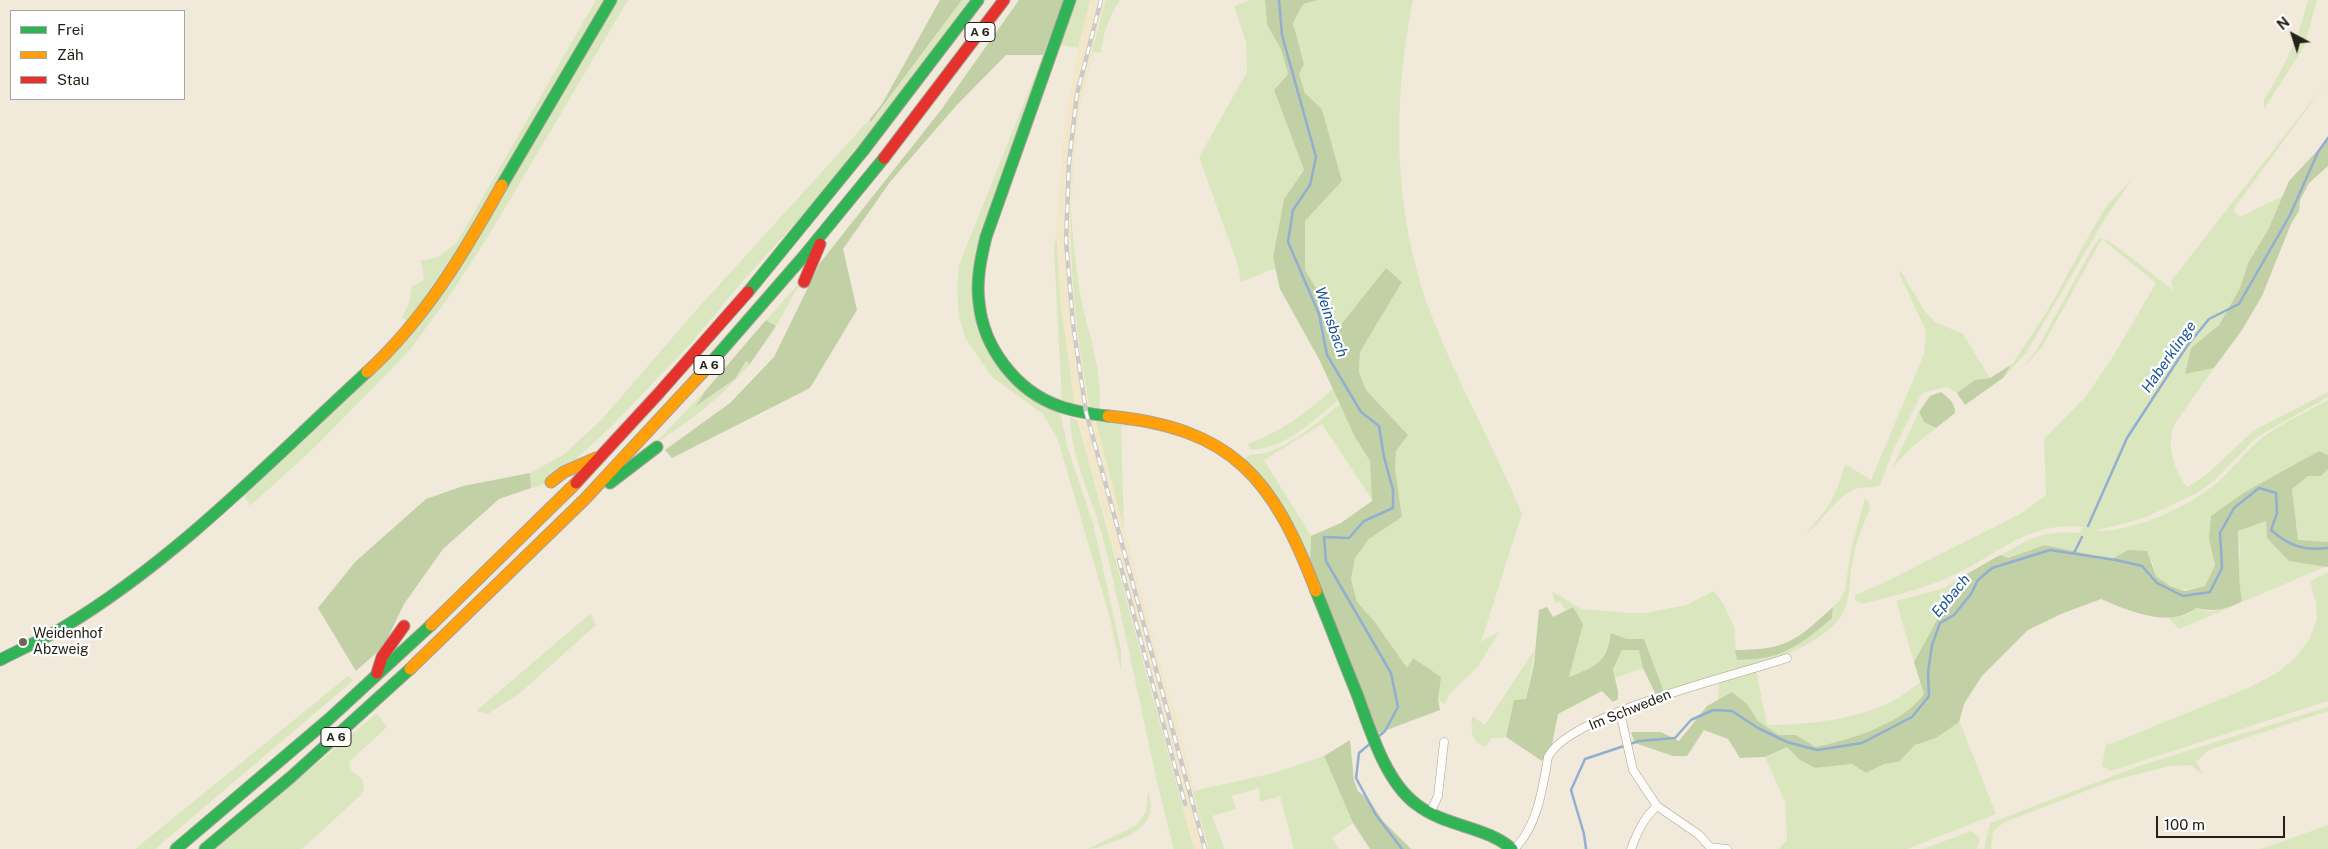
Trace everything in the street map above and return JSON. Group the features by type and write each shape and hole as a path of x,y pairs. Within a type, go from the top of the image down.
{"main road":[{"path":"0,660 64,627 142,573 197,529 391,350 439,290 465,250 538,119 611,0"},
{"name":"A 6","path":"176,849 299,745 376,676 515,544 602,455 713,333 781,254 918,81 978,0"},
{"name":"A 6","path":"205,849 370,708 477,607 592,494 727,346 823,234 880,163 1004,0"},
{"path":"1070,0 986,236 978,270 980,310 990,342 1013,375 1039,397 1072,411 1154,422 1191,433 1212,441 1255,477 1289,524 1378,749 1400,789 1410,800 1430,813 1447,822 1497,837 1513,849"},
{"path":"804,282 823,234"},
{"path":"592,494 618,479 657,447"},
{"path":"551,482 564,472 602,455"},
{"path":"376,676 382,657 404,626"}],"street":[{"name":"Im Schweden","path":"1513,849 1526,834 1536,807 1551,751 1566,738 1605,718 1684,688 1787,658"},
{"path":"1620,712 1633,770 1657,806 1698,834 1710,847 1727,849"},
{"path":"1430,813 1438,796 1444,742"},
{"path":"1631,849 1645,817 1657,806"}],"shaded area":[{"path":"1090,0 1106,0 1079,112 1074,162 1070,254 1080,351 1090,409 1075,406 1060,300 1057,241 1055,241 1065,119 1082,28"},
{"path":"1095,418 1167,688 1174,706 1209,849 1194,849 1114,549 1077,420"}],"green space":[{"path":"596,0 628,0 489,235 450,295 409,351 315,447 250,506 241,490 411,324 402,317 409,303 412,286 424,280 421,260 437,257 457,242"},
{"path":"940,0 962,0 871,122 869,120 882,104"},
{"path":"962,0 970,0 938,45 821,195 741,283 692,342 612,426 551,482 531,488 530,473 563,455 601,420 699,307 869,120 872,122"},
{"path":"1019,0 1064,0 1043,55 1006,55 956,106 890,182 843,249 857,310 810,388 672,458 665,450 730,403 774,357 820,263 941,110"},
{"path":"1075,0 1090,0 1078,48 1058,44"},
{"path":"1106,0 1120,0 1107,25 1101,53 1092,52"},
{"path":"1250,0 1265,0 1267,25 1281,49 1288,74 1274,90 1304,170 1284,199 1273,257 1276,268 1241,282 1237,263 1199,157 1247,72 1246,43 1234,6"},
{"path":"1265,0 1318,0 1303,4 1293,23 1304,64 1299,74 1305,93 1322,109 1342,181 1305,221 1305,270 1340,326 1386,268 1402,282 1360,352 1359,372 1366,390 1408,435 1396,451 1395,469 1402,517 1369,539 1355,558 1351,579 1357,602 1375,622 1407,668 1413,658 1441,677 1438,699 1440,710 1376,734 1375,725 1310,562 1311,536 1341,523 1372,501 1370,461 1355,437 1320,361 1280,289 1273,257 1284,199 1304,170 1274,90 1288,74 1281,49 1267,25"},
{"path":"1318,0 1413,0 1406,39 1399,119 1403,198 1409,238 1418,276 1441,339 1522,514 1481,642 1500,631 1477,668 1451,692 1444,704 1438,699 1440,677 1413,658 1407,669 1375,622 1357,602 1350,578 1355,558 1369,539 1402,517 1395,469 1396,451 1408,435 1366,390 1359,372 1360,352 1402,282 1386,268 1340,327 1305,270 1305,221 1342,181 1322,109 1305,93 1299,74 1304,64 1293,23 1303,4"},
{"path":"2308,0 2317,0 2304,47 2264,109 2264,100 2290,52 2300,28"},
{"path":"1043,55 1046,57 975,270 994,357 1060,411 1068,449 1093,523 1121,650 1121,671 1109,615 1058,440 1043,414 992,377 966,339 959,318 957,289 959,265"},
{"path":"2328,80 2233,210 2240,217 2283,196 2268,230 2248,263 2240,288 2219,325 2191,348 2185,374 2214,368 2174,425 2171,449 2178,473 2187,487 2205,476 2253,431 2328,392 2328,397 2257,437 2215,480 2197,493 2144,518 2095,531 2143,523 2176,509 2218,482 2266,435 2328,400 2328,455 2318,451 2209,539 2215,565 2205,586 2179,589 2169,585 2156,576 2152,561 2128,550 2112,559 2045,545 2008,558 2000,555 2038,536 2066,532 2079,533 2083,527 2063,526 2044,529 2012,542 1964,570 1926,586 1863,604 1855,600 1855,595 1883,583 2022,513 2046,495 2044,439 2087,395 2112,358 2156,283 2102,239 2042,347 2021,370 2037,349 2099,238 2108,240 2173,290 2171,281"},
{"path":"2328,139 2328,166 2309,183 2300,200 2299,211 2291,224 2262,296 2242,330 2214,368 2185,374 2191,348 2219,325 2240,288 2248,263 2268,230 2289,181"},
{"path":"2132,179 2103,222 2026,353 2003,378 2046,313 2096,223 2109,203"},
{"path":"1071,210 1075,257 1082,303 1098,370 1099,410 1090,409 1078,335 1071,260"},
{"path":"1057,240 1060,300 1075,406 1062,401 1054,251 1055,241"},
{"path":"1900,270 1926,313 1935,322 1963,334 1990,378 1975,380 1957,393 1947,387 1922,393 1893,451 1880,485 1856,489 1846,494 1804,535 1830,502 1838,486 1845,464 1871,480 1924,354 1926,331 1900,275"},
{"path":"803,279 776,326 766,320"},
{"path":"766,320 776,326 750,364 746,361 735,379 696,406 706,390"},
{"path":"746,361 750,364 717,398 693,418 653,445 706,390 697,405 735,379"},
{"path":"2011,365 2003,378 1965,405 1957,393 1975,380 1990,378"},
{"path":"1333,389 1338,400 1308,425 1275,445 1250,450 1248,444 1272,434 1293,421"},
{"path":"1941,392 1953,404 1955,413 1936,428 1924,422 1919,412 1930,396"},
{"path":"1340,404 1370,461 1373,501 1322,424 1264,460 1311,536 1310,562 1295,527 1244,460 1249,455 1275,450 1298,437"},
{"path":"1919,412 1924,422 1936,428 1913,446 1892,468"},
{"path":"1070,418 1077,420 1194,849 1174,849 1152,761 1112,576 1099,524 1074,449"},
{"path":"1095,418 1173,432 1207,447 1186,438 1145,428 1121,426 1124,529"},
{"path":"2319,451 2328,455 2328,469 2321,476 2308,476 2292,489 2298,540 2328,542 2328,567 2289,561 2267,538 2266,521 2238,531 2239,575 2242,601 2219,609 2196,608 2185,614 2161,618 2136,613 2101,599 2061,614 2028,630 1982,676 1964,704 1959,722 1936,738 1915,745 1899,762 1884,764 1866,773 1852,764 1815,768 1800,760 1787,747 1765,757 1740,758 1728,739 1704,730 1687,756 1673,756 1635,743 1631,732 1661,732 1679,741 1707,706 1732,692 1747,704 1758,721 1779,735 1796,735 1816,747 1844,740 1874,729 1902,714 1924,694 1914,662 1938,618 1952,606 1958,579 2000,555 2008,558 2045,545 2112,559 2128,550 2147,551 2156,576 2170,586 2185,591 2205,586 2215,565 2209,539 2211,516 2245,492"},
{"path":"1221,455 1237,466 1256,484 1273,506 1248,478"},
{"path":"2328,469 2328,542 2298,541 2292,489 2308,476 2321,476"},
{"path":"530,473 531,488 499,499 443,549 404,604 384,646 356,671 318,608 355,562 426,499 463,486"},
{"path":"1865,498 1869,502 1870,509 1854,553 1849,592 1844,611 1832,627 1813,641 1763,664 1664,692 1644,639 1627,639 1612,633 1606,651 1598,663 1568,678 1573,607 1565,610 1560,601 1555,603 1552,591 1581,609 1646,613 1686,605 1714,591 1724,605 1734,627 1737,660 1768,658 1832,618 1833,607 1840,600 1845,590 1851,550"},
{"path":"2266,521 2267,538 2315,564 2327,566 2179,629 2168,618 2187,615 2196,608 2211,612 2242,601 2238,571 2240,551 2238,531"},
{"path":"2328,572 2328,701 2111,771 2102,766 2106,744 2113,743 2248,688 2277,673 2295,658 2309,640 2317,619 2316,603 2310,581"},
{"path":"1958,579 1952,606 1938,618 1914,662 1896,601 1944,588"},
{"path":"1547,607 1553,617 1573,607 1583,624 1569,677 1592,667 1603,657 1611,633 1627,639 1644,639 1664,692 1656,695 1643,668 1639,650 1622,650 1613,669 1618,699 1613,702 1602,691 1558,714 1552,745 1542,761 1506,737 1514,700 1526,699 1534,664 1539,610"},
{"path":"1833,607 1832,618 1810,636 1786,651 1765,658 1737,660 1735,650 1767,648 1789,641 1799,636"},
{"path":"591,613 596,625 520,693 488,714 476,711"},
{"path":"1535,649 1526,699 1514,701 1506,737 1492,738 1485,747 1476,741 1472,734 1472,716 1485,725"},
{"path":"1621,650 1639,650 1643,668 1615,678 1613,669"},
{"path":"1756,670 1767,725 1800,724 1852,716 1898,698 1920,682 1924,694 1902,714 1875,729 1845,740 1816,747 1796,735 1779,735 1758,721 1747,704 1718,699 1719,681"},
{"path":"348,676 354,680 155,849 135,849"},
{"path":"2328,707 2328,711 2209,750 2196,762 2204,775 2190,765 2169,766 2112,781 2005,822 1993,831 1991,849 1984,849 1990,823 2139,766"},
{"path":"377,713 387,727 349,762 351,770 362,779 364,789 361,795 302,849 215,849"},
{"path":"1959,720 1996,814 1907,849 1779,849 1787,840 1785,802 1765,757 1787,747 1800,760 1814,768 1852,764 1866,773 1884,764 1899,762 1915,745 1936,738"},
{"path":"1350,740 1354,781 1358,791 1369,800 1383,821 1411,849 1370,849 1353,823 1324,756"},
{"path":"1324,756 1353,823 1332,838 1339,849 1294,849 1280,796 1260,802 1259,788 1232,796 1236,809 1212,816 1225,849 1209,849 1193,791 1274,773"},
{"path":"1148,792 1151,803 1150,812 1143,826 1128,836 1097,848 1088,849 1137,825 1146,812"},
{"path":"2328,825 2328,849 2261,849"},
{"path":"1971,831 1980,838 1977,849 1923,849"}],"waterway":[{"name":"Weinsbach","path":"1279,0 1282,35 1316,157 1310,185 1293,210 1288,242 1319,314 1327,355 1361,412 1379,426 1384,457 1393,490 1393,508 1364,521 1349,538 1324,537 1326,561 1391,673 1398,707 1385,731 1378,737"},
{"name":"Haberklinge","path":"2088,526 2127,438 2187,346 2209,319 2239,304 2290,215 2318,152 2328,138"},
{"name":"Epbach","path":"1586,849 1584,834 1571,790 1585,759 1639,741 1675,738 1691,720 1713,710 1732,711 1758,728 1787,742 1817,750 1862,743 1912,717 1929,696 1928,672 1932,645 1940,623 1954,615 1971,594 1978,580 1992,568 2050,550 2142,566 2157,583 2183,596 2210,592 2222,568 2220,533 2234,508 2259,488 2276,493 2277,513 2271,530 2284,540 2297,546 2312,549 2328,548"},
{"name":"Haberklinge","path":"2074,553 2082,537"},
{"name":"Weinsbach","path":"1372,742 1359,753 1356,778 1376,815 1402,849"}],"railway":[{"path":"1101,0 1077,94 1069,162 1066,241 1073,324 1086,412 1205,849"},
{"path":"1119,560 1185,804"}],"traffic: fast":[{"path":"502,185 611,0"},
{"path":"748,292 863,151 978,0"},
{"path":"1070,0 986,237 979,269 978,294 987,335 1004,365 1016,378 1029,390 1059,406 1089,414 1108,416"},
{"path":"702,373 803,257 884,158"},
{"path":"0,660 64,627 145,571 222,507 367,372"},
{"path":"610,483 657,447"},
{"path":"1316,591 1380,754 1405,794 1427,812 1502,841 1512,849"},
{"path":"176,849 329,719 431,625"},
{"path":"205,849 291,777 410,669"}],"traffic: slow":[{"path":"367,372 407,330 442,284 502,185"},
{"path":"410,669 585,499 702,373"},
{"path":"1108,416 1151,422 1187,433 1217,447 1243,466 1264,489 1283,518 1316,591"},
{"path":"551,482 564,472 596,458"},
{"path":"431,625 576,483"}],"traffic: jam":[{"path":"884,158 1004,0"},
{"path":"804,282 820,244"},
{"path":"576,483 748,292"},
{"path":"377,673 382,657 404,626"}],"place":[{"name":"Weidenhof Abzweig","path":"23,642"}]}
